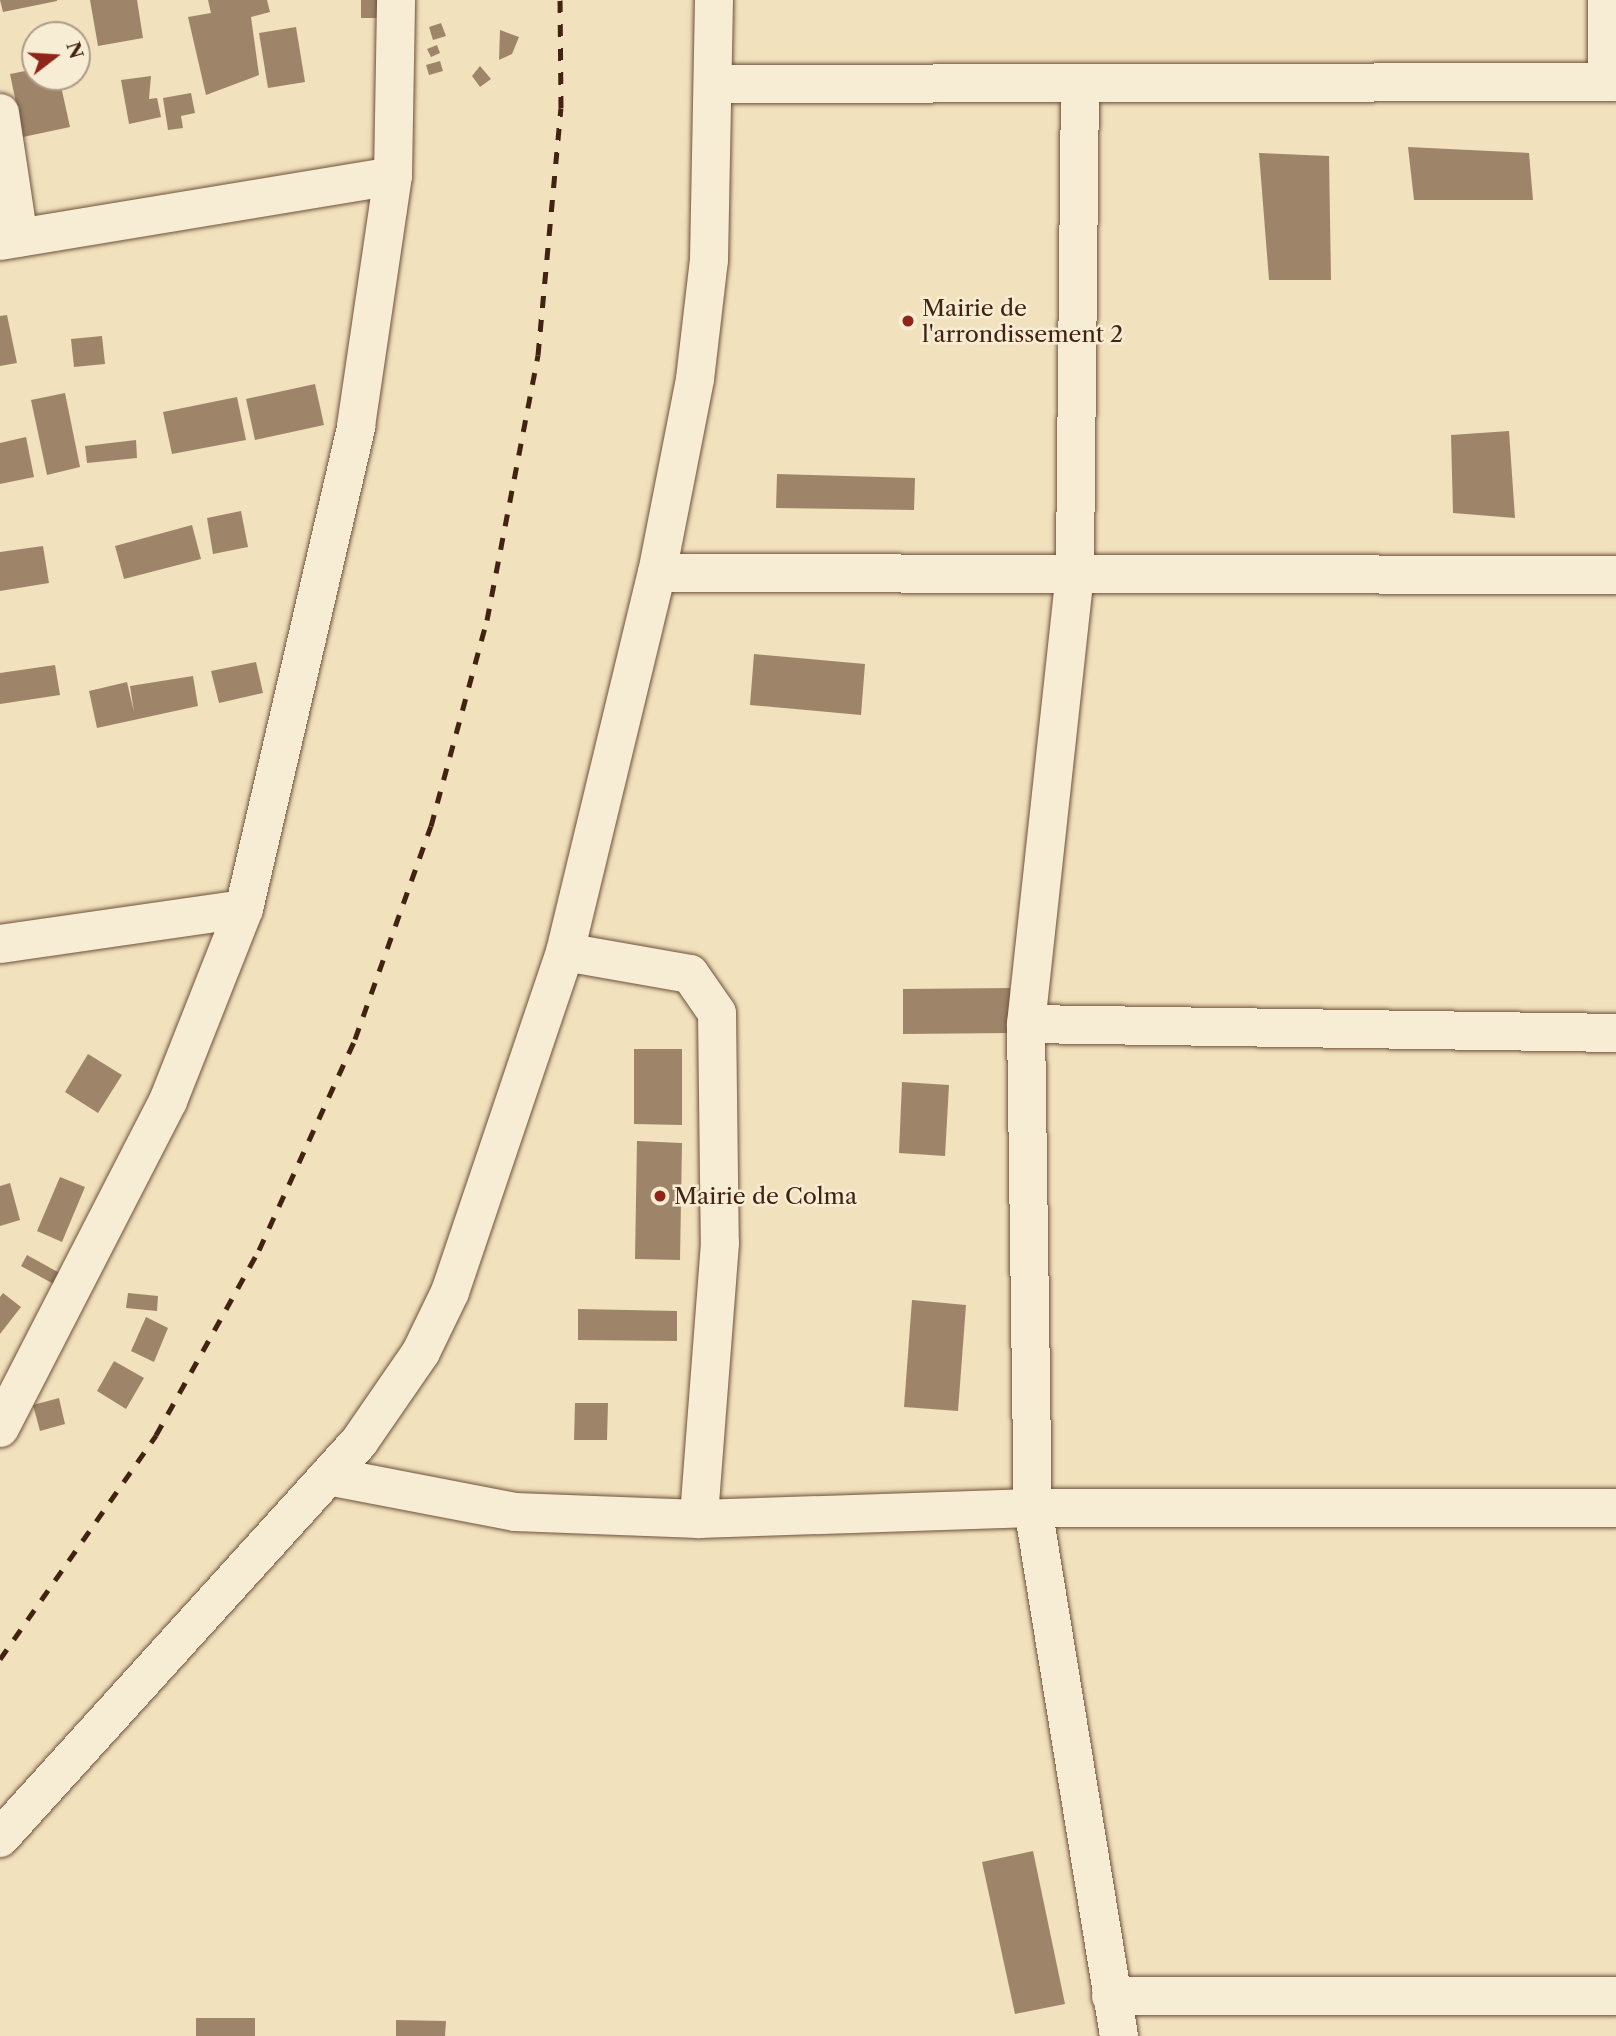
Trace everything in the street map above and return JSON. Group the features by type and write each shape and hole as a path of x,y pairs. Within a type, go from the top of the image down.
{"street":[{"path":"0,1428 168,1101 244,909 356,426 393,176 396,0"},
{"path":"0,1839 328,1476 421,1352 450,1292 565,952 657,573 695,379 717,84 714,0"},
{"path":"717,84 1611,82 1607,0"},
{"path":"1080,83 1075,573 1026,1024 1033,1508 1119,2036"},
{"path":"0,113 9,240 393,176"},
{"path":"657,573 1616,575"},
{"path":"0,944 244,909"},
{"path":"565,952 690,974 717,1013 720,1243 699,1519"},
{"path":"1026,1024 1616,1033"},
{"path":"328,1476 515,1512 699,1519 1033,1508 1616,1508"},
{"path":"1111,1996 1616,1996"}],"building":[{"path":"0,0 57,0 57,1 3,12"},
{"path":"90,0 137,0 143,38 98,46"},
{"path":"208,0 267,0 270,12 251,17 259,75 206,95 188,17 211,13"},
{"path":"361,0 381,0 381,18 361,18"},
{"path":"441,23 446,36 433,40 429,27"},
{"path":"296,27 305,82 268,88 259,33"},
{"path":"500,30 519,37 512,54 499,60"},
{"path":"437,45 440,53 431,57 427,49"},
{"path":"440,61 443,71 429,75 426,65"},
{"path":"480,66 491,79 480,87 472,76"},
{"path":"21,72 21,91 62,91 70,127 23,137 10,74"},
{"path":"151,76 149,99 157,98 161,117 129,124 121,80"},
{"path":"191,93 195,113 181,116 183,128 168,130 163,98"},
{"path":"1408,147 1529,153 1533,200 1414,200"},
{"path":"1259,153 1329,156 1331,280 1269,280"},
{"path":"7,315 17,363 0,366 0,316"},
{"path":"102,336 105,364 74,367 71,339"},
{"path":"315,384 324,425 255,440 246,399"},
{"path":"65,393 80,467 47,475 31,400"},
{"path":"237,397 246,440 172,454 163,412"},
{"path":"1509,431 1515,518 1453,513 1451,435"},
{"path":"26,437 34,477 0,484 0,443"},
{"path":"136,440 137,458 87,463 85,446"},
{"path":"777,474 915,478 914,510 776,508"},
{"path":"241,511 248,547 213,554 207,518"},
{"path":"192,525 201,559 124,579 115,546"},
{"path":"43,546 49,583 0,591 0,552"},
{"path":"754,654 865,664 861,715 750,705"},
{"path":"256,662 263,693 219,703 211,671"},
{"path":"55,665 60,695 0,704 0,673"},
{"path":"193,676 198,706 97,728 89,691 127,682 134,712 130,686"},
{"path":"1010,988 1010,1033 903,1034 903,989"},
{"path":"634,1049 682,1049 682,1125 634,1124"},
{"path":"88,1054 122,1075 98,1113 65,1092"},
{"path":"902,1082 949,1085 945,1156 899,1153"},
{"path":"637,1141 682,1143 680,1260 635,1259"},
{"path":"60,1177 85,1187 62,1242 37,1231"},
{"path":"10,1183 20,1220 0,1226 0,1186"},
{"path":"27,1255 65,1276 59,1287 21,1266"},
{"path":"3,1293 21,1307 0,1334 0,1297"},
{"path":"128,1293 158,1296 157,1311 126,1308"},
{"path":"912,1300 966,1305 958,1411 904,1407"},
{"path":"578,1309 677,1311 677,1341 578,1340"},
{"path":"146,1317 168,1328 154,1362 131,1351"},
{"path":"114,1361 144,1378 126,1409 97,1391"},
{"path":"59,1398 65,1424 40,1431 33,1405"},
{"path":"575,1403 608,1403 607,1440 574,1440"},
{"path":"1033,1851 1065,2004 1015,2014 982,1862"},
{"path":"196,2018 255,2018 255,2036 196,2036"},
{"path":"396,2020 446,2021 445,2036 396,2036"}],"railway":[{"path":"0,1659 156,1435 259,1250 355,1039 431,826 487,620 538,355 561,108 560,0"}],"place":[{"name":"Mairie de l'arrondissement 2","path":"908,321"},
{"name":"Mairie de Colma","path":"660,1196"}]}
